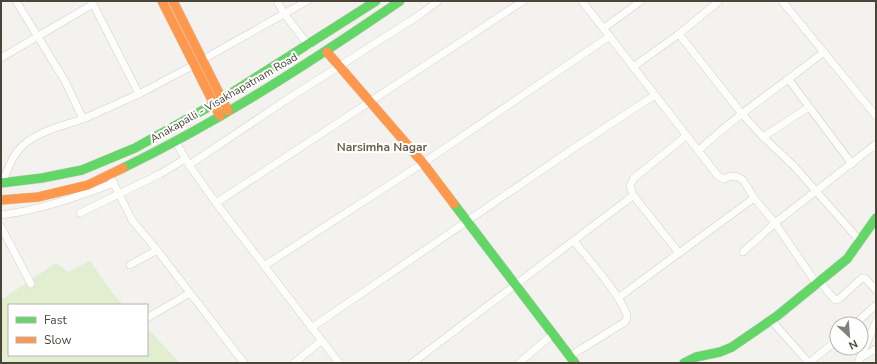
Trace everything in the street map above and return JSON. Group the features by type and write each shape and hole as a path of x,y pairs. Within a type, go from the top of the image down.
{"main road":[{"path":"162,1 213,104 224,114"},
{"path":"173,1 222,99 224,114"},
{"path":"2,183 56,176 99,163 126,152 192,117 222,99 309,46 376,1"},
{"name":"Anakapalli - Visakhapatnam Road","path":"1,200 38,197 112,179 327,52 400,1"},
{"path":"327,52 423,163 469,221 515,285 573,359"},
{"path":"684,363 696,356 723,352 772,320 847,259 860,241 864,232 876,218"}],"street":[{"path":"16,1 37,38 65,81 83,119"},
{"path":"277,1 285,15 309,46"},
{"path":"202,60 285,15 307,1"},
{"path":"80,213 187,162 340,66 421,14 438,1"},
{"path":"216,203 523,1"},
{"path":"582,1 718,176 724,179 731,176 738,177 743,180 754,198 775,223 818,282 835,300 839,300 862,278 865,278 876,290"},
{"path":"604,28 641,1"},
{"path":"633,67 679,34 719,1"},
{"path":"782,1 876,116"},
{"path":"1,58 37,38 93,2 139,94"},
{"path":"679,34 742,114 763,137 793,165 860,241"},
{"path":"264,266 423,163 610,36"},
{"path":"698,151 719,131 789,80 824,52"},
{"path":"2,183 16,153 24,143 38,135 83,119 139,94 194,65"},
{"path":"789,80 852,164"},
{"path":"311,328 574,148 655,95"},
{"path":"763,137 809,107"},
{"path":"679,253 633,195 630,186 634,178 686,136"},
{"path":"176,142 187,162 216,203 339,363"},
{"path":"743,252 775,223 876,144"},
{"path":"1,215 31,211 74,198 112,179 132,220 244,363"},
{"path":"413,363 633,195"},
{"path":"618,298 754,198"},
{"path":"1,226 31,284"},
{"path":"573,359 625,322 627,314 618,298 574,241"},
{"path":"130,265 157,250"},
{"path":"148,317 190,293"},
{"path":"864,316 876,305"},
{"path":"772,320 809,363 829,347"},
{"path":"859,360 876,322"},
{"path":"519,363 553,334"},
{"path":"294,363 321,341"},
{"path":"859,360 876,348"}],"green space":[{"path":"90,261 122,304 8,304 8,356 148,356 148,329 180,363 1,363 1,300 56,263 68,272"}],"traffic: fast":[{"path":"1,183 42,178 82,170 135,148 214,104 376,1"},
{"path":"123,168 230,111 299,68 400,1"},
{"path":"454,204 575,363"},
{"path":"684,363 696,357 720,352 732,347 777,316 847,259 876,218"}],"traffic: slow":[{"path":"162,1 220,116"},
{"path":"173,1 228,111"},
{"path":"327,52 423,163 454,204"},
{"path":"1,200 38,197 88,185 123,168"}],"district":[{"name":"Narsimha Nagar","path":"382,147"}]}
